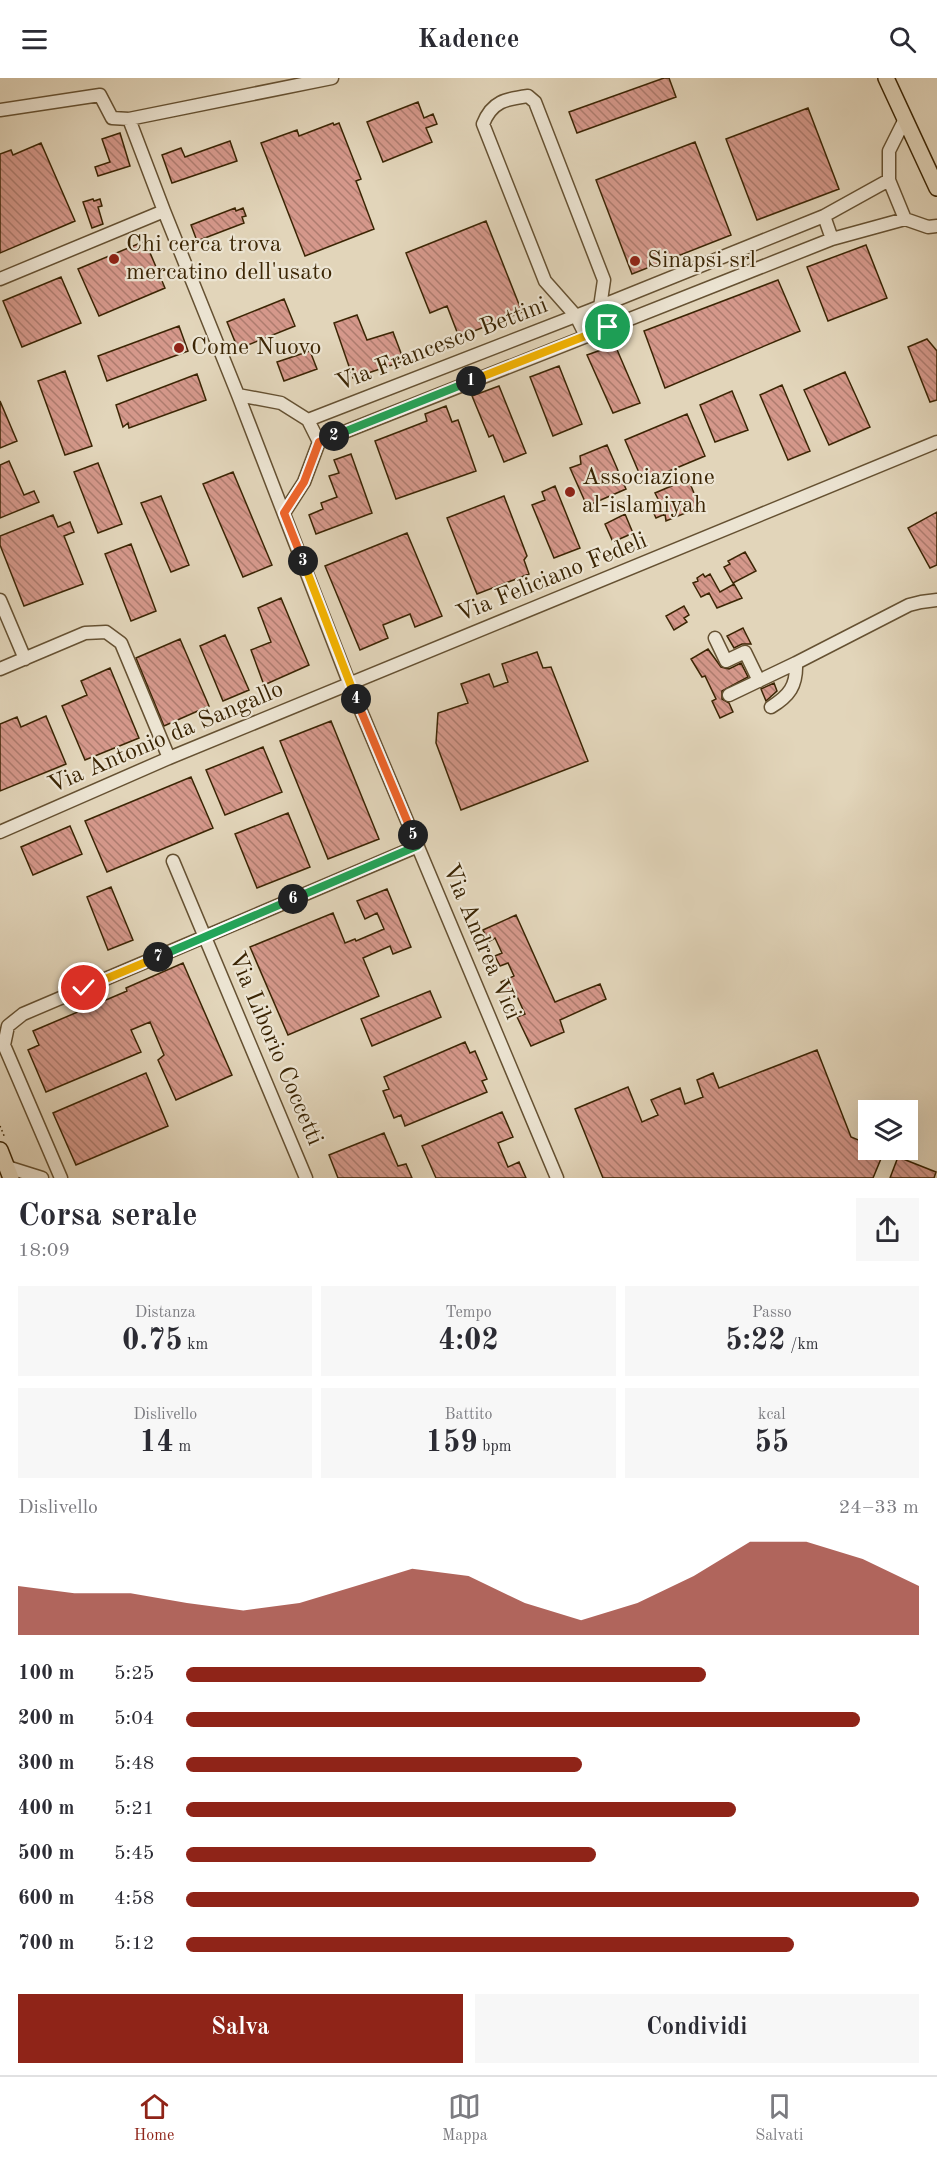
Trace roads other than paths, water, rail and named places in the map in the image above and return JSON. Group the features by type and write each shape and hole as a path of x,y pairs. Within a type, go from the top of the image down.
{"main road":[{"path":"886,78 937,188"},
{"path":"0,1150 9,1173"}],"street":[{"path":"0,110 100,95 112,118 129,119 332,78"},
{"path":"586,336 576,316 545,281 483,124 488,111 503,101 528,96 535,102 604,280 600,307 608,327"},
{"name":"Via Andrea Vici","path":"129,119 350,684 557,1178"},
{"path":"904,120 889,151 889,180 905,219"},
{"name":"Via Francesco Bettini","path":"308,420 600,307 824,216 889,180"},
{"path":"0,279 164,212"},
{"path":"824,216 832,239"},
{"name":"Via Francesco Bettini","path":"319,442 832,239 905,219 928,227 937,226"},
{"path":"238,395 281,403 308,420 319,442 304,482 284,513"},
{"name":"Via Feliciano Fedeli","path":"350,684 937,442"},
{"path":"0,600 25,659"},
{"path":"729,695 909,605 937,600"},
{"path":"0,669 85,633 106,632 121,643 169,758"},
{"path":"715,638 726,661 746,652 759,681"},
{"path":"771,707 792,689 796,680 796,663"},
{"name":"Via Antonio da Sangallo","path":"0,832 169,758 350,684"},
{"path":"62,1178 4,1045 8,1026 23,1014 417,846"},
{"name":"Via Liborio Coccetti","path":"173,861 306,1178"},
{"path":"9,1173 42,1178"}],"place":[{"name":"Chi cerca trova mercatino dell'usato","path":"114,259"},
{"name":"Sinapsi srl","path":"635,261"},
{"name":"Come Nuovo","path":"179,348"},
{"name":"Associazione al-islamiyah","path":"570,492"}]}
